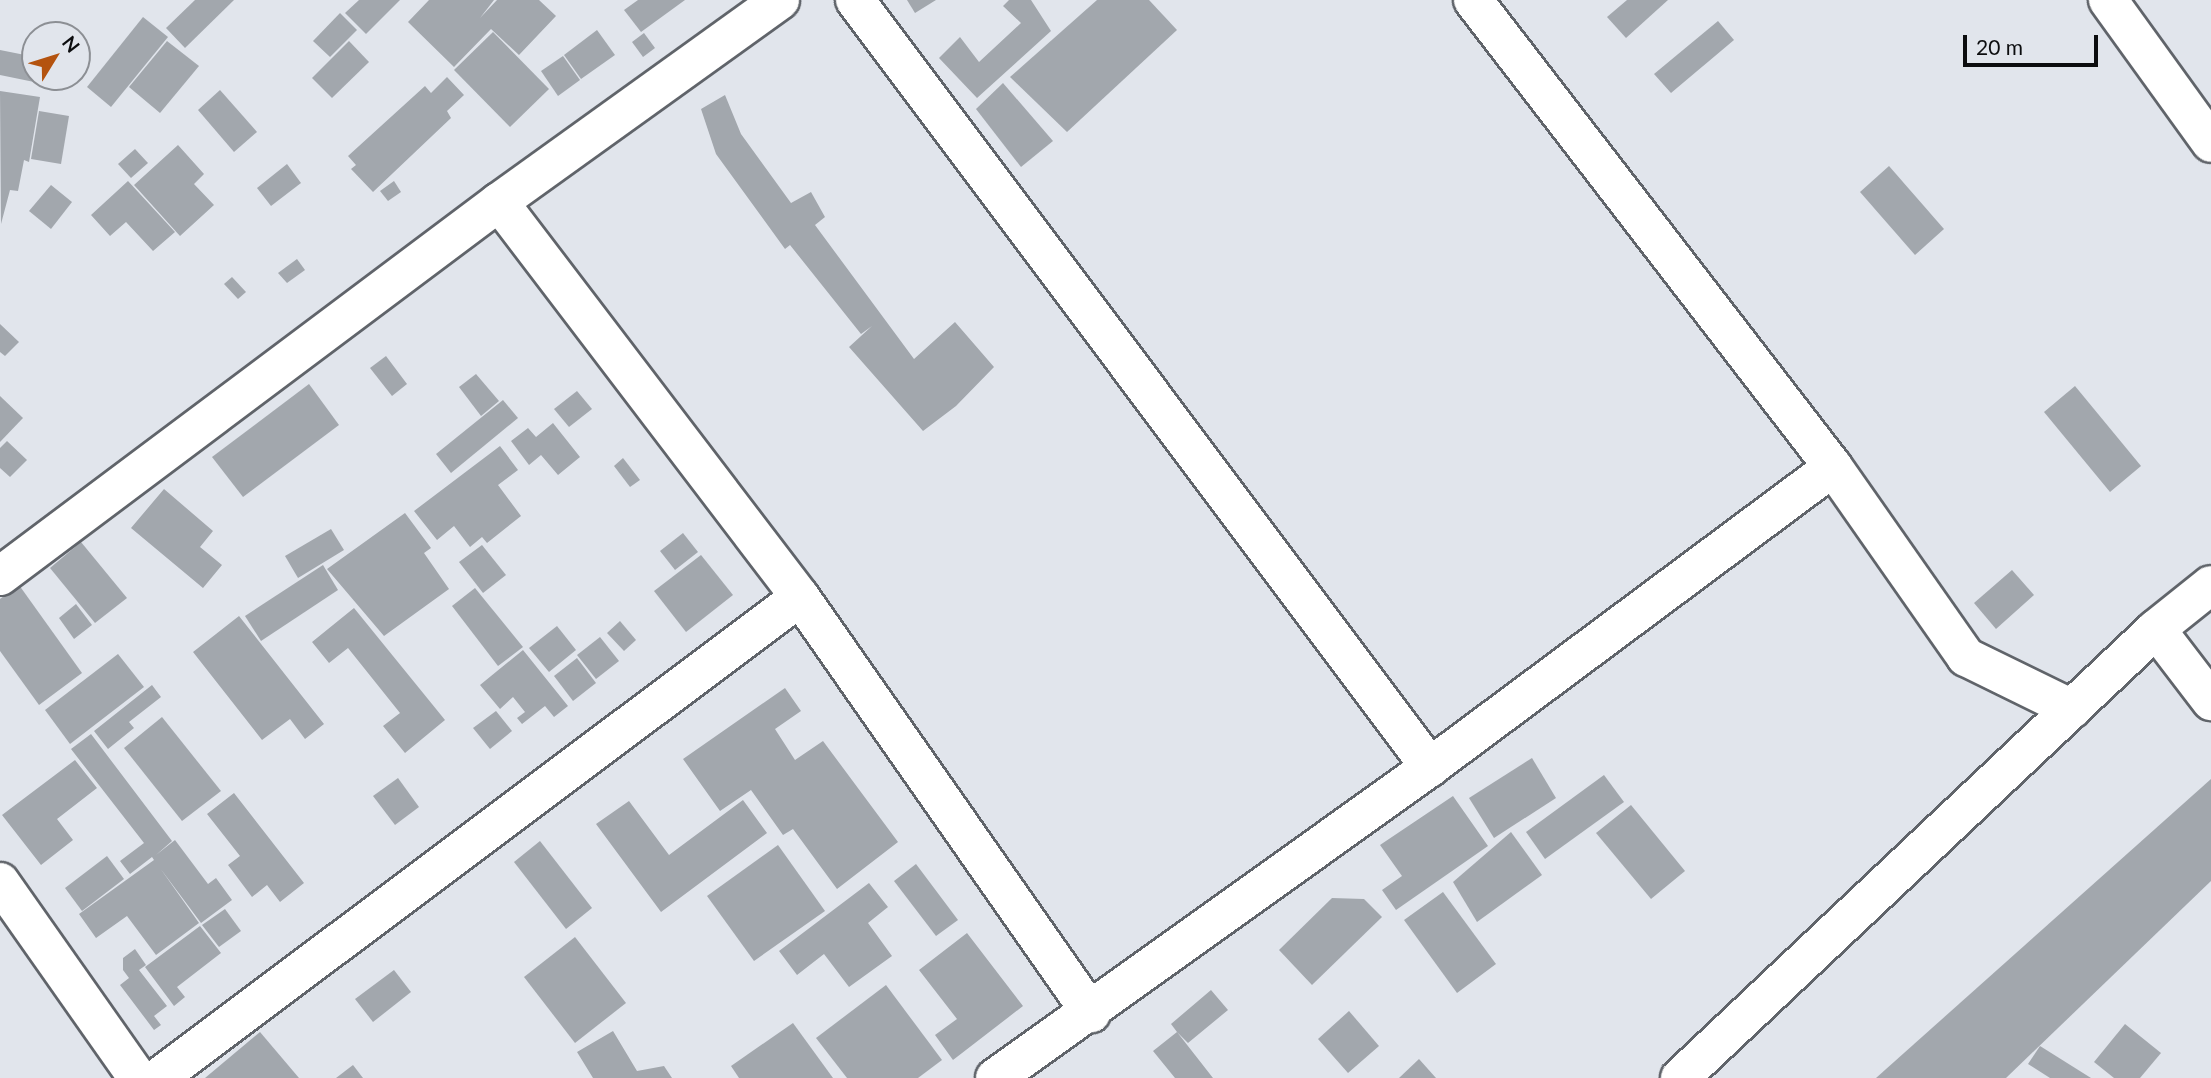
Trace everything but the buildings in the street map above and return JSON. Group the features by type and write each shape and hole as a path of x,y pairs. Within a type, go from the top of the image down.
{"street":[{"path":"0,576 499,202 780,0"},
{"path":"855,0 1430,766"},
{"path":"1473,0 1833,467 1966,657 2072,709"},
{"path":"2108,0 2211,143"},
{"path":"499,202 800,597 1091,1013"},
{"path":"995,1078 1091,1013 1430,766 1833,467"},
{"path":"1680,1078 2156,629 2211,585"},
{"path":"158,1078 800,597"},
{"path":"2156,629 2211,701"},
{"path":"0,882 138,1078"}]}
